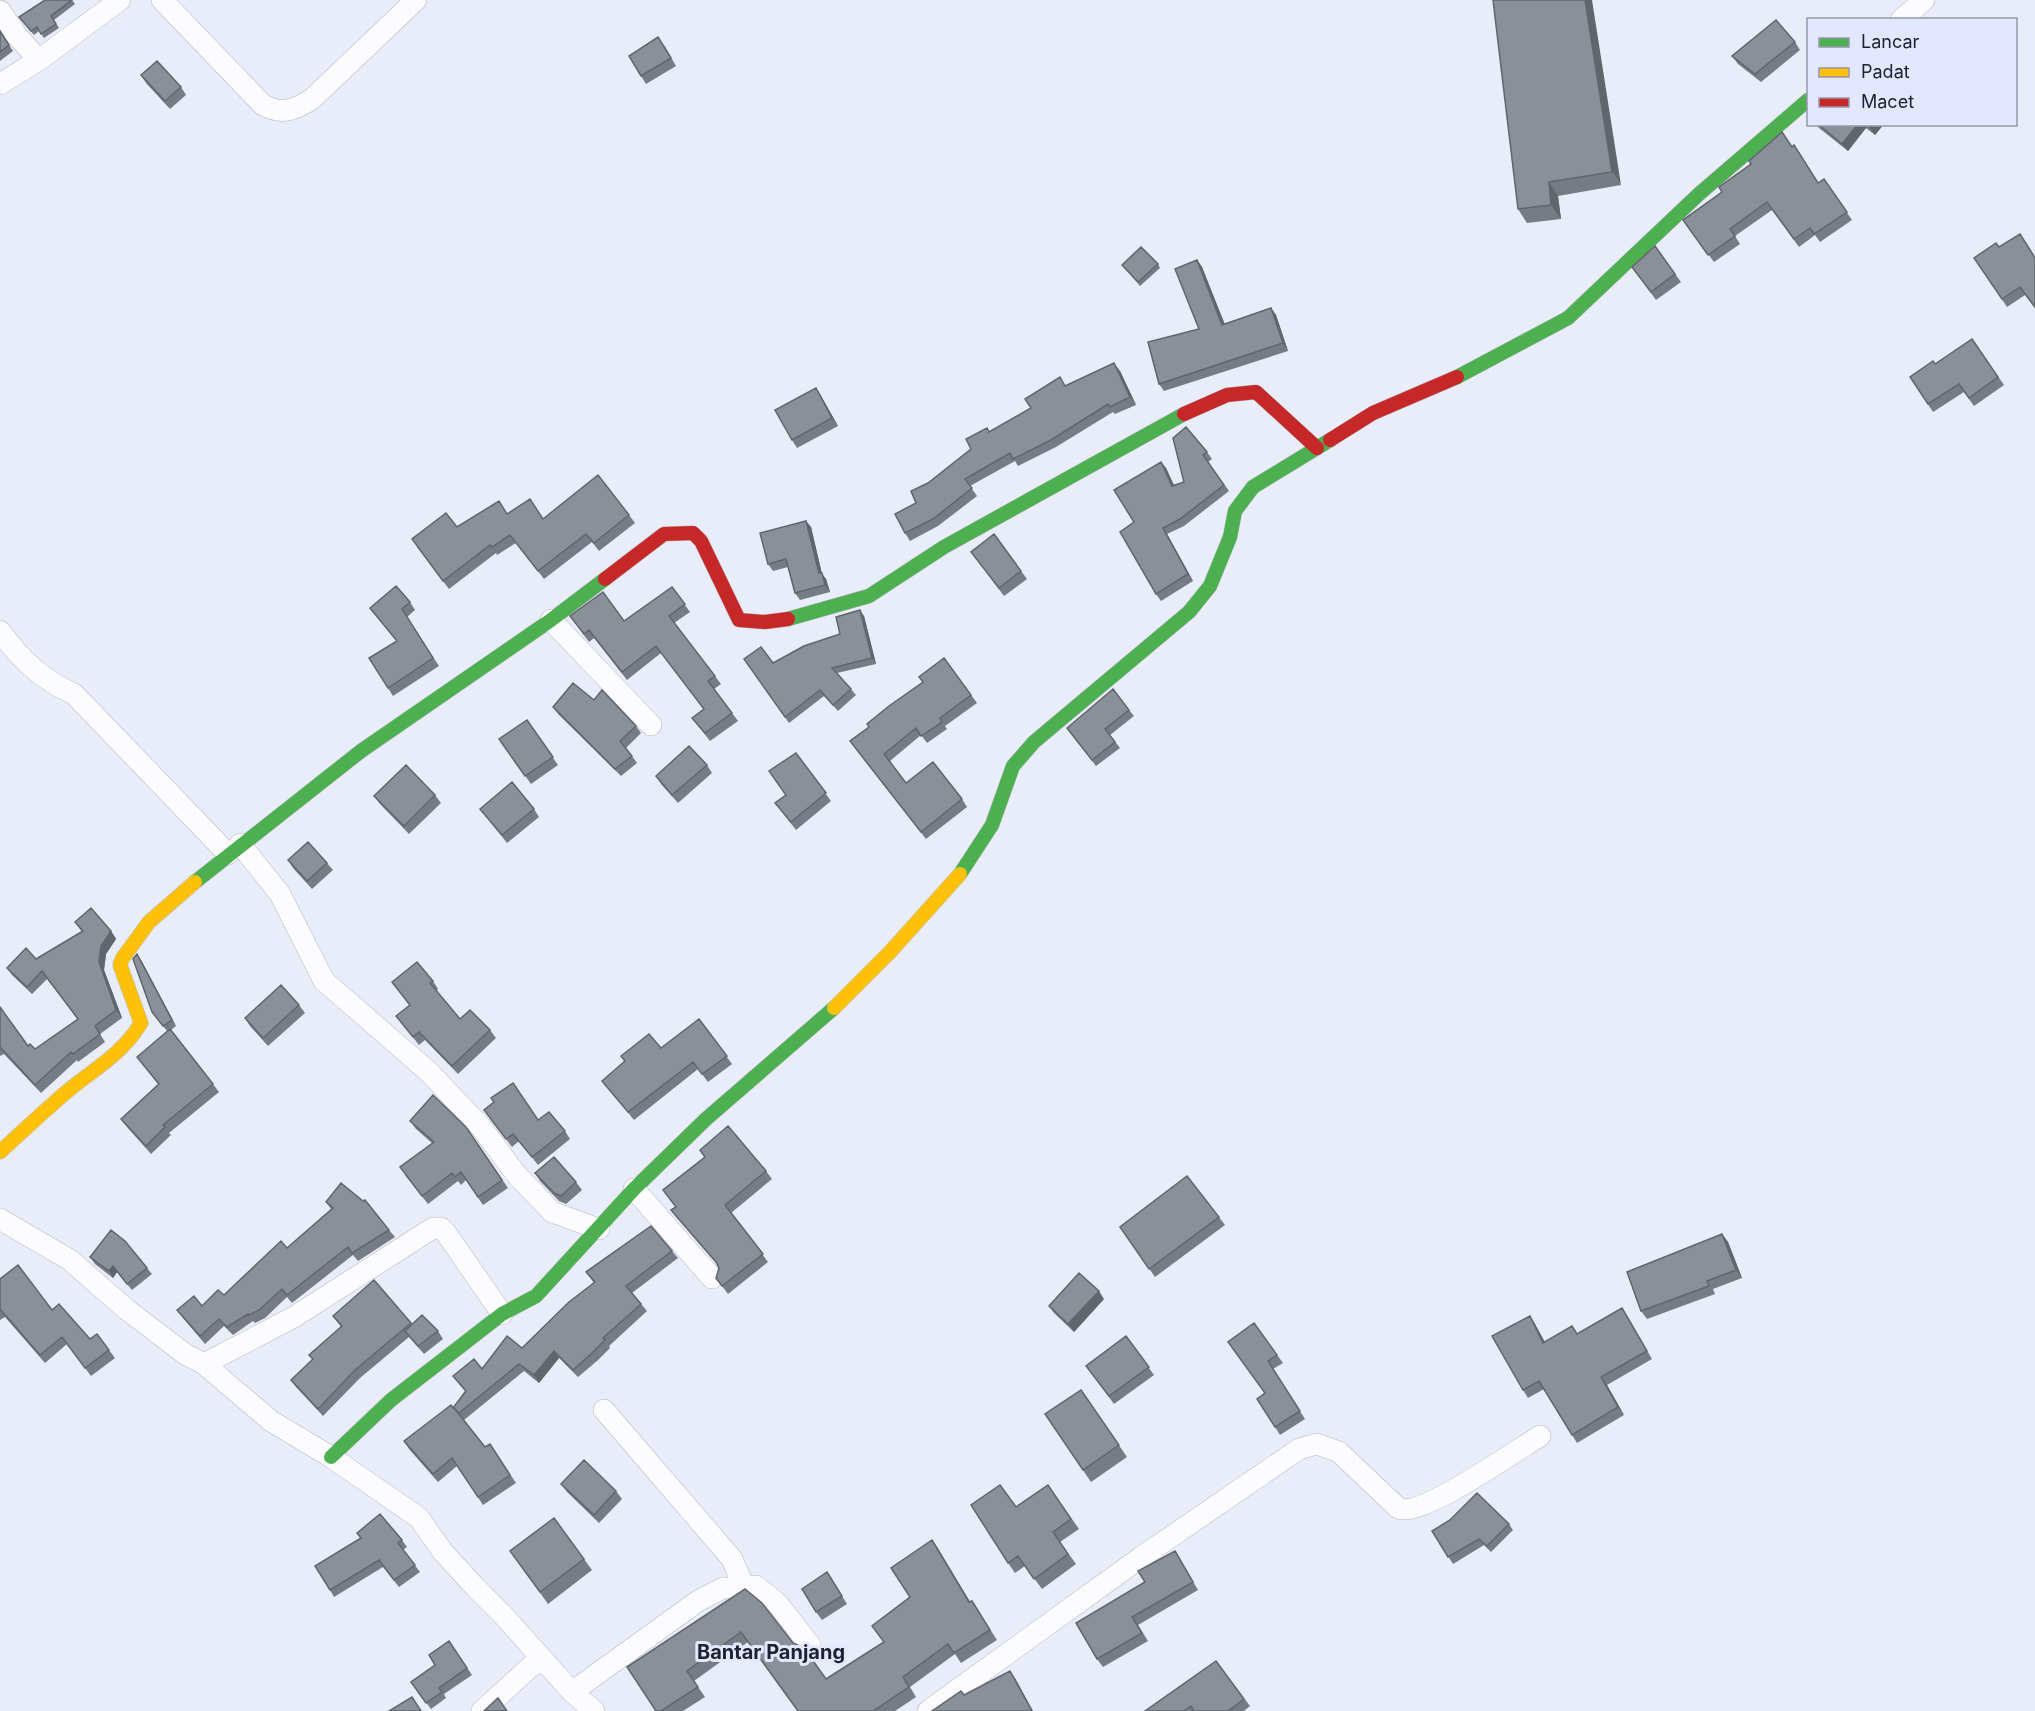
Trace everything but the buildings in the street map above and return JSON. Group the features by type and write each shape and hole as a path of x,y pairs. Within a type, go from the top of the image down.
{"street":[{"path":"0,84 39,60 120,0"},
{"path":"162,0 263,105 274,111 294,110 312,99 416,0"},
{"path":"1904,18 1924,0"},
{"path":"0,11 17,36 39,60"},
{"path":"331,1457 391,1401 502,1314 536,1296 634,1189 706,1119 822,1020 931,909 959,875 992,825 1013,766 1034,742 1189,612 1210,586 1230,537 1235,511 1253,487 1373,413 1453,379 1568,318 1699,194 1807,102"},
{"path":"0,1152 71,1088 123,1050 134,1037 141,1023 121,971 122,959 148,922 234,849 361,751 551,620 664,534 683,532 693,534 701,541 739,620 751,624 768,624 860,600 944,547 1075,477 1162,425 1234,392 1256,392 1317,448"},
{"path":"551,620 651,725"},
{"path":"0,631 27,665 51,684 74,694 280,894 324,981 429,1072 481,1127 516,1174 552,1212 599,1229"},
{"path":"634,1189 712,1278"},
{"path":"0,1219 70,1260 160,1335 204,1364 271,1421 331,1457 419,1518 443,1552 504,1614 572,1692 594,1711"},
{"path":"204,1364 294,1317 433,1228 441,1228 446,1233 502,1314"},
{"path":"604,1410 732,1559 743,1585"},
{"path":"928,1711 1140,1558 1299,1449 1317,1444 1339,1452 1398,1508 1408,1511 1427,1504 1466,1482 1540,1436"},
{"path":"572,1692 698,1601 723,1588 756,1586 778,1605 810,1645"},
{"path":"482,1711 540,1658"}],"traffic: fast":[{"path":"1457,377 1568,318 1699,194 1807,101"},
{"path":"788,619 869,596 944,547 1184,414"},
{"path":"960,874 992,825 1013,766 1034,742 1189,612 1210,586 1230,537 1235,511 1253,487 1330,440"},
{"path":"195,882 361,751 551,620 605,579"},
{"path":"331,1457 391,1400 502,1314 536,1296 634,1189 706,1119 834,1008"}],"traffic: slow":[{"path":"834,1008 890,952 960,874"},
{"path":"0,1152 61,1097 117,1052 134,1034 141,1023 120,965 122,959 149,922 195,882"}],"traffic: jam":[{"path":"1330,440 1373,413 1457,377"},
{"path":"1184,414 1227,395 1256,392 1317,448"},
{"path":"605,579 664,534 693,533 701,541 739,620 765,622 788,619"}],"district":[{"name":"Bantar Panjang","path":"771,1652"}]}
